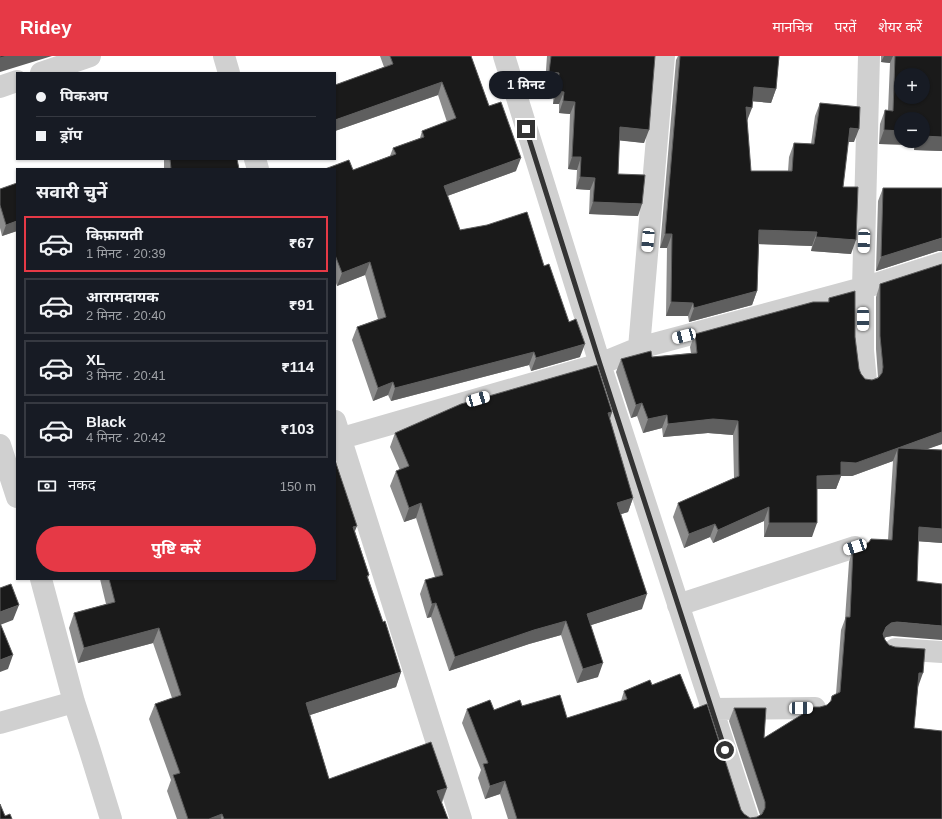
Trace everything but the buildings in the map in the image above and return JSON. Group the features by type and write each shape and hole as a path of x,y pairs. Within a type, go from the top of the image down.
{"street":[{"path":"44,72 90,56"},
{"path":"224,56 229,72"},
{"path":"504,56 600,364 748,819"},
{"path":"639,348 664,56"},
{"path":"866,380 863,350 863,288 869,56"},
{"path":"0,87 16,81"},
{"path":"461,819 337,433 600,364 639,348 863,288 942,263"},
{"path":"0,445 16,494"},
{"path":"678,605 855,547"},
{"path":"41,580 74,702 111,819"},
{"path":"891,648 942,652"},
{"path":"0,723 74,702"},
{"path":"712,709 815,708"}],"route":[{"path":"526,129 600,364 725,750"}]}
